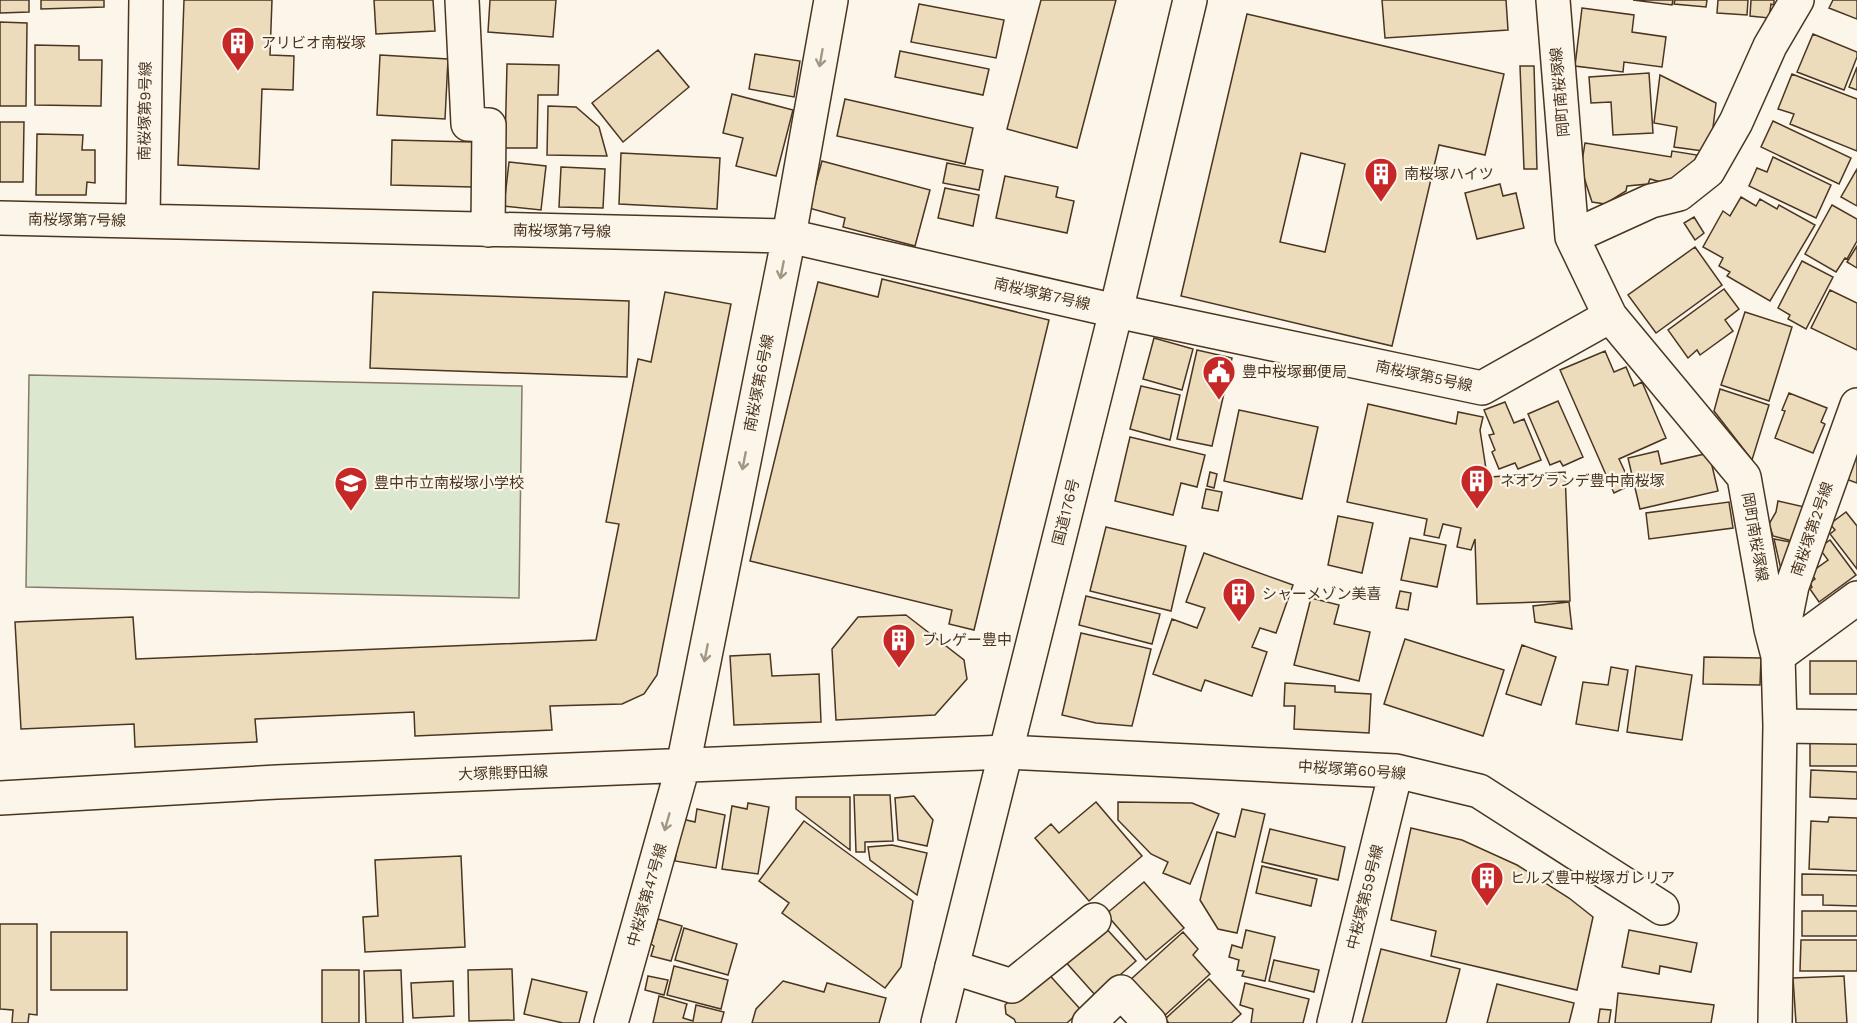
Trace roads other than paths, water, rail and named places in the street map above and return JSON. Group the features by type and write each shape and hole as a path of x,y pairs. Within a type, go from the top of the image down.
{"main road":[{"name":"南桜塚第9号線","path":"143,221 146,0"},
{"path":"462,0 468,124 489,125 488,230"},
{"name":"南桜塚第6号線","path":"683,766 789,236 831,0"},
{"name":"国道176号","path":"938,1023 1116,311 1190,0"},
{"name":"岡町南桜塚線","path":"1553,0 1572,237 1610,316 1744,477 1771,629 1778,656 1780,726 1775,1023"},
{"path":"1572,237 1651,201 1679,194 1708,171 1736,122 1770,46 1797,0"},
{"name":"南桜塚第7号線","path":"0,218 789,236 1116,311"},
{"name":"南桜塚第5号線","path":"1116,311 1482,388 1610,316"},
{"name":"南桜塚第2号線","path":"1778,656 1792,586 1857,405"},
{"path":"1778,656 1857,597"},
{"path":"1780,726 1857,727"},
{"name":"大塚熊野田線","path":"1,802 277,782 1006,752"},
{"name":"中桜塚第60号線","path":"1006,752 1396,771 1479,790 1662,908"},
{"name":"中桜塚第47号線","path":"611,1023 683,766"},
{"name":"中桜塚第59号線","path":"1334,1023 1396,771"},
{"path":"952,967 1012,986 1094,920"},
{"path":"1089,1023 1120,992 1150,1023"}],"place":[{"name":"アリビオ南桜塚","path":"238,72"},
{"name":"南桜塚ハイツ","path":"1381,203"},
{"name":"豊中桜塚郵便局","path":"1219,401"},
{"name":"ネオグランデ豊中南桜塚","path":"1477,510"},
{"name":"豊中市立南桜塚小学校","path":"351,512"},
{"name":"シャーメゾン美喜","path":"1239,623"},
{"name":"ブレゲー豊中","path":"899,669"},
{"name":"ヒルズ豊中桜塚ガレリア","path":"1487,907"}]}
